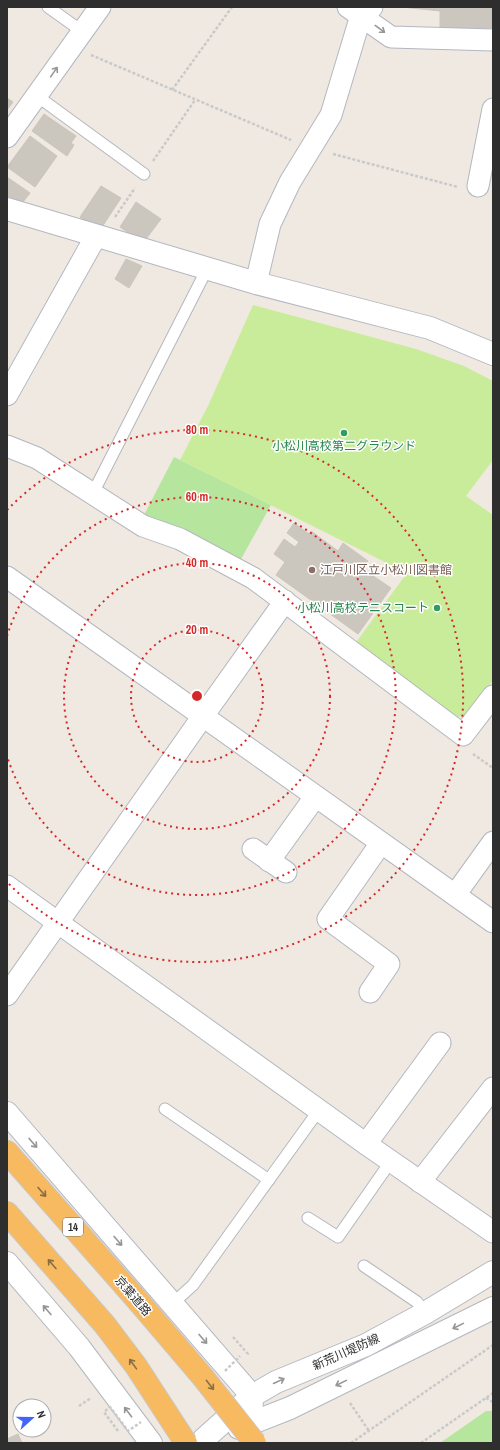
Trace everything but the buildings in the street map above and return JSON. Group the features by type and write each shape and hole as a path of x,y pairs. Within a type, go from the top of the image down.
{"highway":[{"name":"京葉道路","path":"7,1152 253,1434"},
{"path":"7,1213 105,1325 195,1442"}],"main road":[{"path":"7,209 256,283 430,328 493,354"},
{"path":"7,1113 252,1396 253,1434"},
{"path":"7,1263 79,1347 150,1443"},
{"name":"新荒川堤防線","path":"195,1442 252,1396 276,1382 366,1345 426,1313 493,1272"},
{"name":"新荒川堤防線","path":"195,1442 253,1434 305,1401 493,1308"},
{"path":"305,1401 318,1383 329,1372 366,1345"}],"street":[{"path":"7,137 100,7"},
{"path":"361,10 391,37 493,40"},
{"path":"256,283 270,224 290,182 331,115 359,22 361,10"},
{"path":"470,187 493,109"},
{"path":"7,395 96,236"},
{"path":"7,446 37,458 144,526 180,539 253,578 463,735 493,696"},
{"path":"7,577 381,844 493,922"},
{"path":"7,995 285,601"},
{"path":"270,861 315,797"},
{"path":"455,895 493,842"},
{"path":"370,992 390,964 328,919 381,844"},
{"path":"7,886 366,1144 493,1232"},
{"path":"366,1144 440,1043"},
{"path":"420,1182 493,1088"}],"lane":[{"path":"48,7 77,39"},
{"path":"37,96 144,174"},
{"path":"93,493 207,269"},
{"path":"165,1109 269,1180"},
{"path":"172,1304 193,1285 319,1110"},
{"path":"308,1218 338,1237 391,1161"},
{"path":"364,1266 417,1302 426,1313"}],"path":[{"path":"172,90 232,7"},
{"path":"77,39 172,90 310,148 470,187"},
{"path":"351,1443 493,1345"},
{"path":"224,1372 240,1356"},
{"path":"421,1443 493,1392"},
{"path":"486,1398 493,1402"},
{"path":"347,1399 369,1431"},
{"path":"118,1431 104,1412 110,1407 128,1431 141,1422"}],"green space":[{"name":"小松川高校第二グラウンド","path":"253,305 416,349 464,366 493,381 493,460 466,496 493,515 493,680 466,716 457,717 354,645 407,573 180,460 208,406"},
{"path":"174,457 271,505 240,561 144,515"},
{"path":"486,1411 493,1411 493,1443 440,1443"}],"place":[{"name":"小松川高校第二グラウンド","path":"344,433"},
{"name":"江戸川区立小松川図書館","path":"312,570"},
{"name":"小松川高校テニスコート","path":"437,608"}]}
